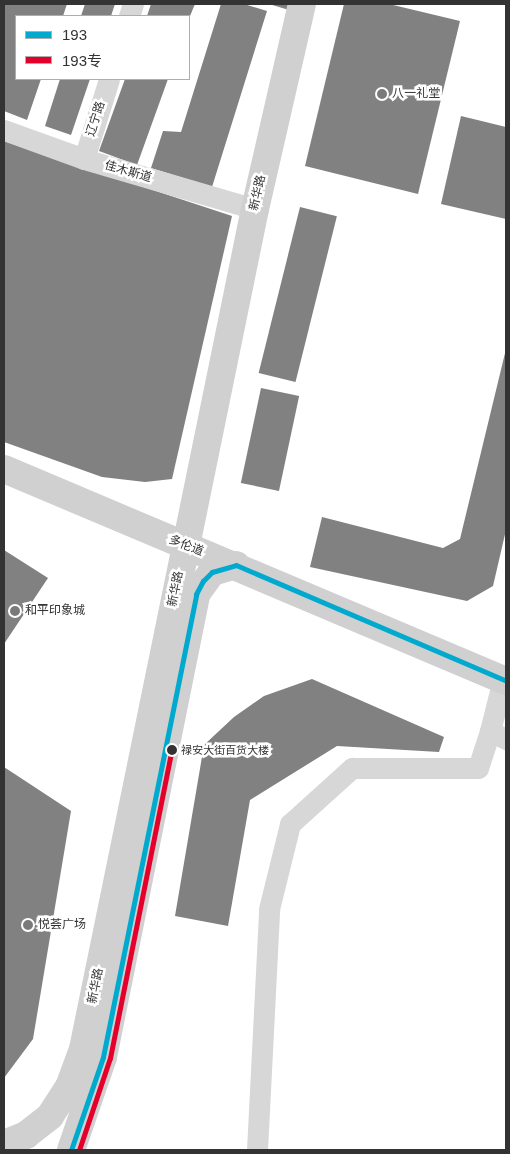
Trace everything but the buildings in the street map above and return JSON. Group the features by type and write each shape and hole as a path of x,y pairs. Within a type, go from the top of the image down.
{"street":[{"name":"新华路","path":"4,1144 26,1135 50,1116 69,1088 83,1049 254,209 302,4"},
{"name":"辽宁路","path":"84,159 109,80"},
{"name":"佳木斯道","path":"4,130 84,159 254,209"},
{"name":"多伦道","path":"4,469 184,546 236,565 505,675"},
{"name":"新华路","path":"71,1150 103,1057 196,594 212,572 236,565"},
{"path":"257,1150 269,908 290,824 352,768 478,768 498,735 505,675"}],"transit line":[{"name":"193","path":"71,1150 103,1057 196,594 203,581 212,572 236,565 506,681"},
{"name":"193专","path":"79,1150 110,1058 172,749"}],"place":[{"name":"八一礼堂","path":"382,94"},
{"name":"和平印象城","path":"15,611"},
{"name":"禄安大街百货大楼","path":"172,750"},
{"name":"悦荟广场","path":"28,925"}]}
